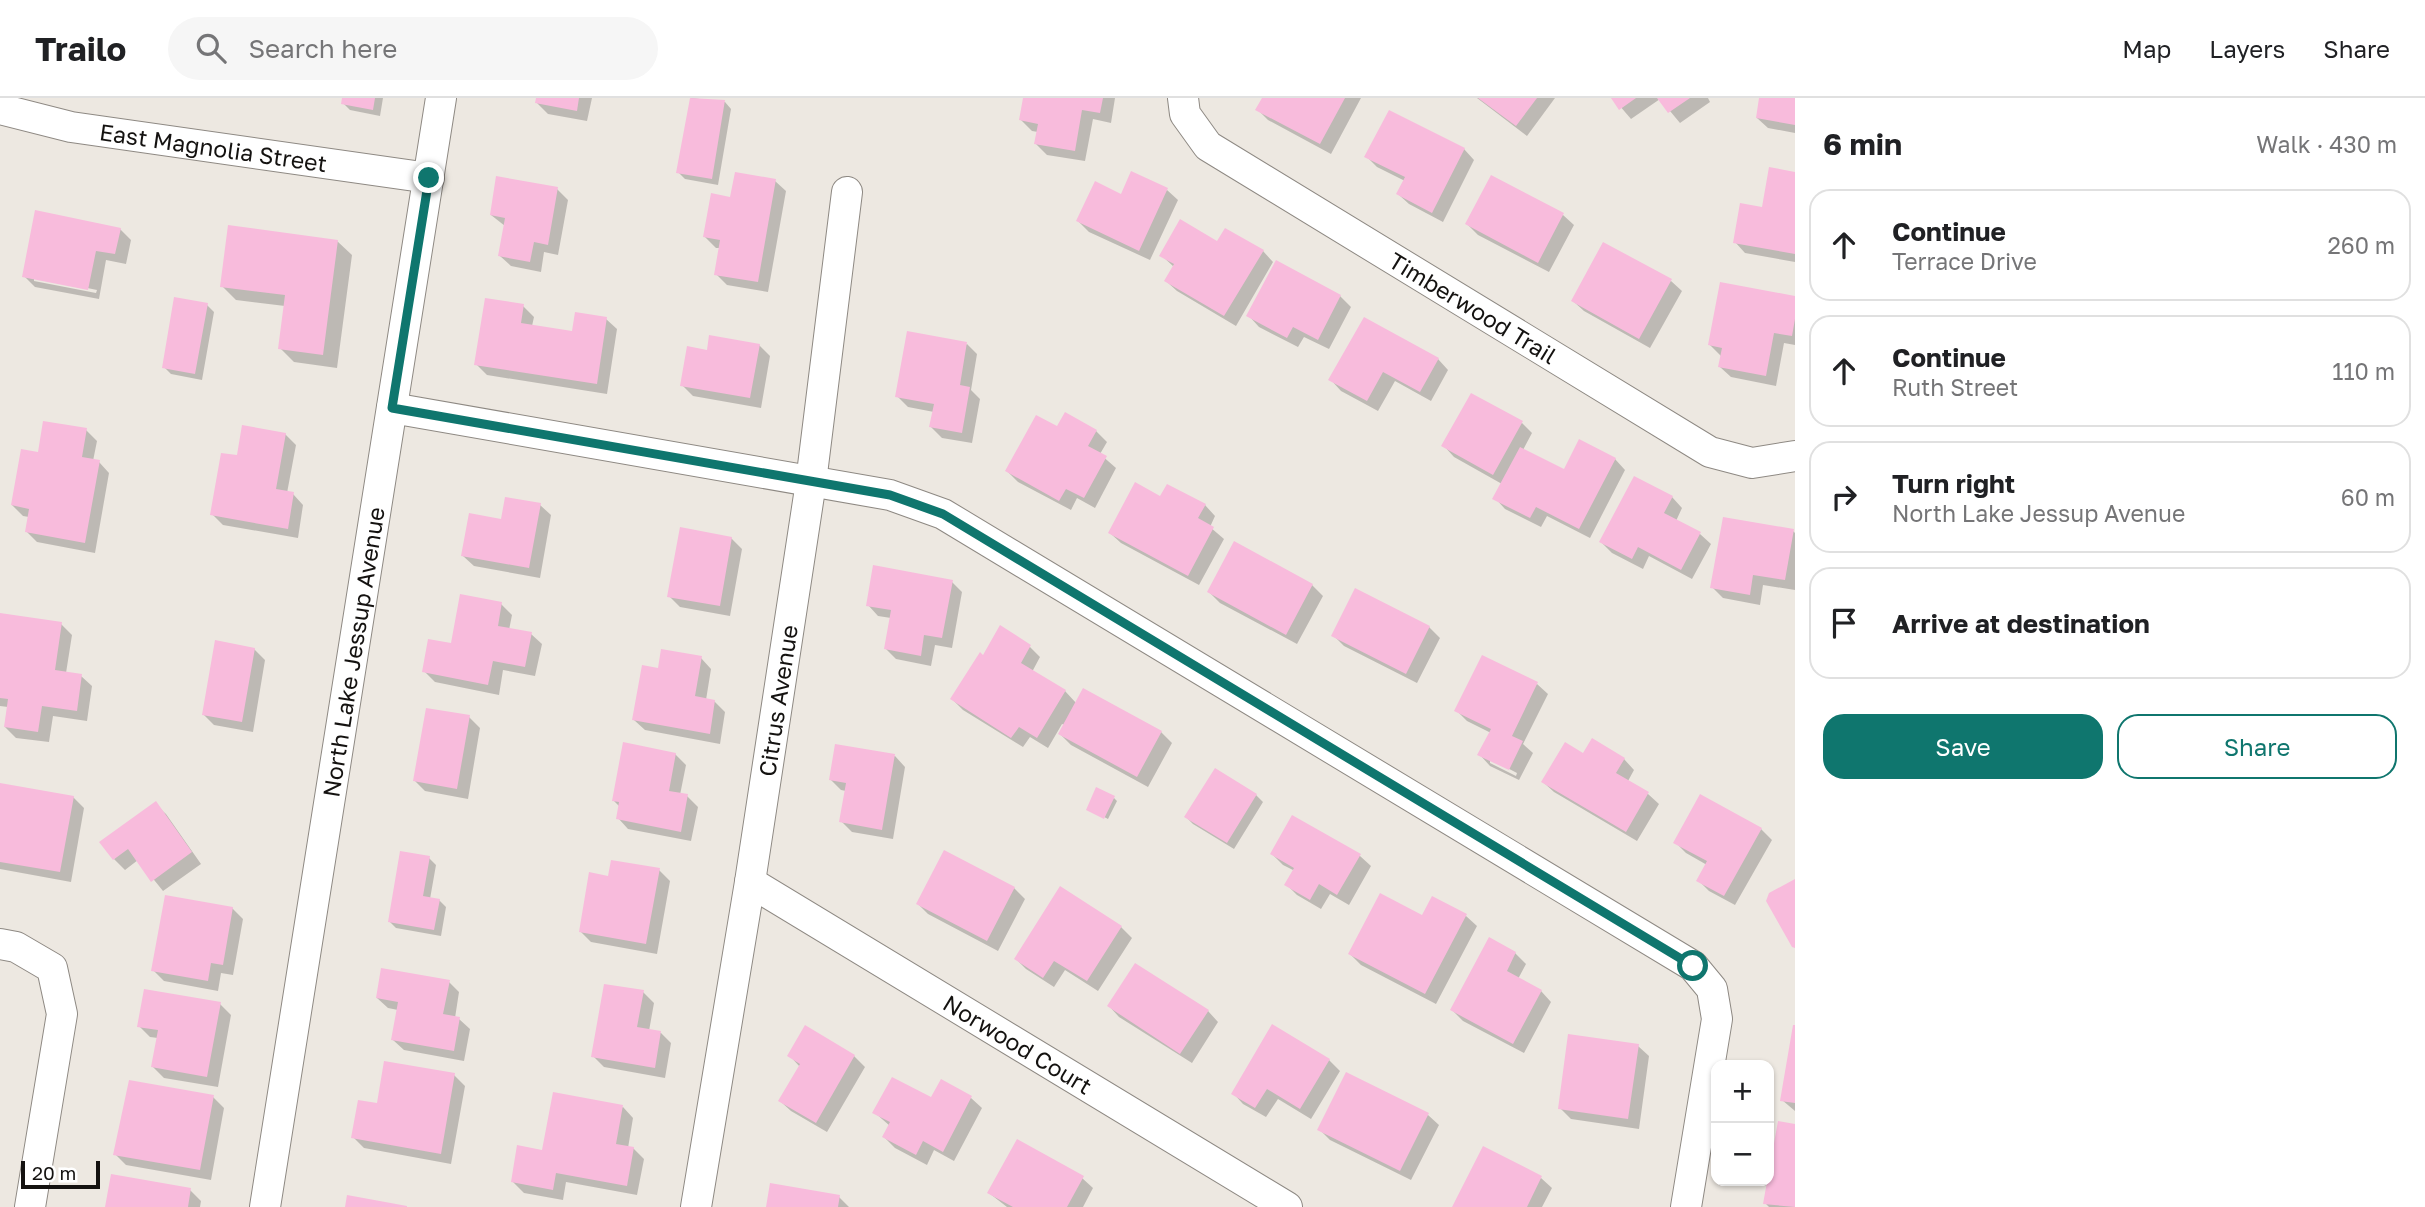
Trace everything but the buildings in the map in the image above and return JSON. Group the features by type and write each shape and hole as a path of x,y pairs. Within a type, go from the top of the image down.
{"street":[{"name":"North Lake Jessup Avenue","path":"265,1207 441,98"},
{"name":"Timberwood Trail","path":"1183,98 1185,114 1208,145 1710,452 1752,463 1795,456"},
{"name":"East Magnolia Street","path":"0,109 71,127 429,178"},
{"name":"Citrus Avenue","path":"696,1207 750,882 811,482 848,192"},
{"path":"392,408 890,495 943,514 1693,966 1712,989 1717,1019 1686,1207"},
{"name":"Norwood Court","path":"750,882 1287,1207"},
{"path":"0,944 16,947 52,968 62,1014 30,1207"}],"route":[{"path":"429,178 392,408 890,495 943,514 1693,966"}]}
